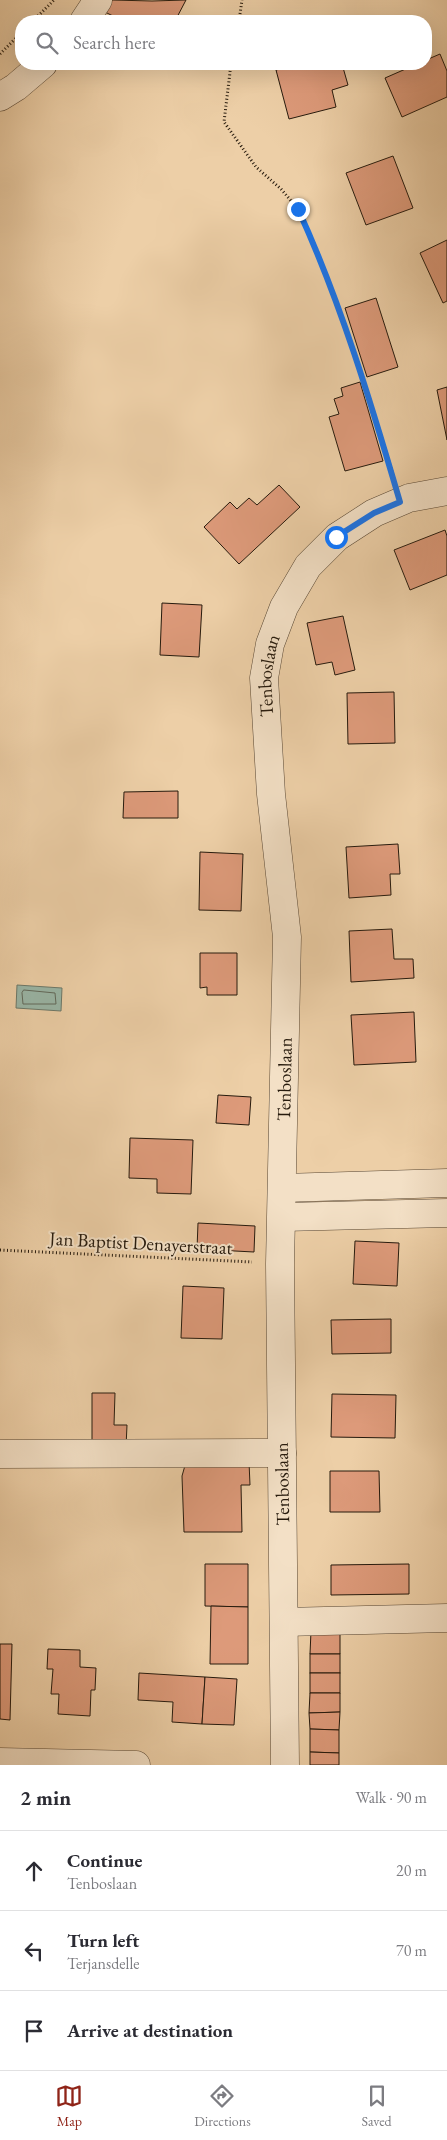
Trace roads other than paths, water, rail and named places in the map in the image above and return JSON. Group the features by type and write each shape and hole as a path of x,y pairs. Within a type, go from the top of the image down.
{"street":[{"path":"88,15 98,0"},
{"path":"0,97 16,87 36,70"},
{"name":"Tenboslaan","path":"285,1765 280,1264 283,1217 287,937 271,794 264,678 270,644 284,607 308,566 336,537 374,513 400,502 447,491"},
{"path":"283,1188 447,1183"},
{"path":"283,1217 447,1213"},
{"path":"0,1454 282,1453"},
{"path":"284,1622 447,1618"},
{"path":"0,1762 136,1765"}],"water":[{"path":"17,985 62,988 61,1011 16,1008"}]}
